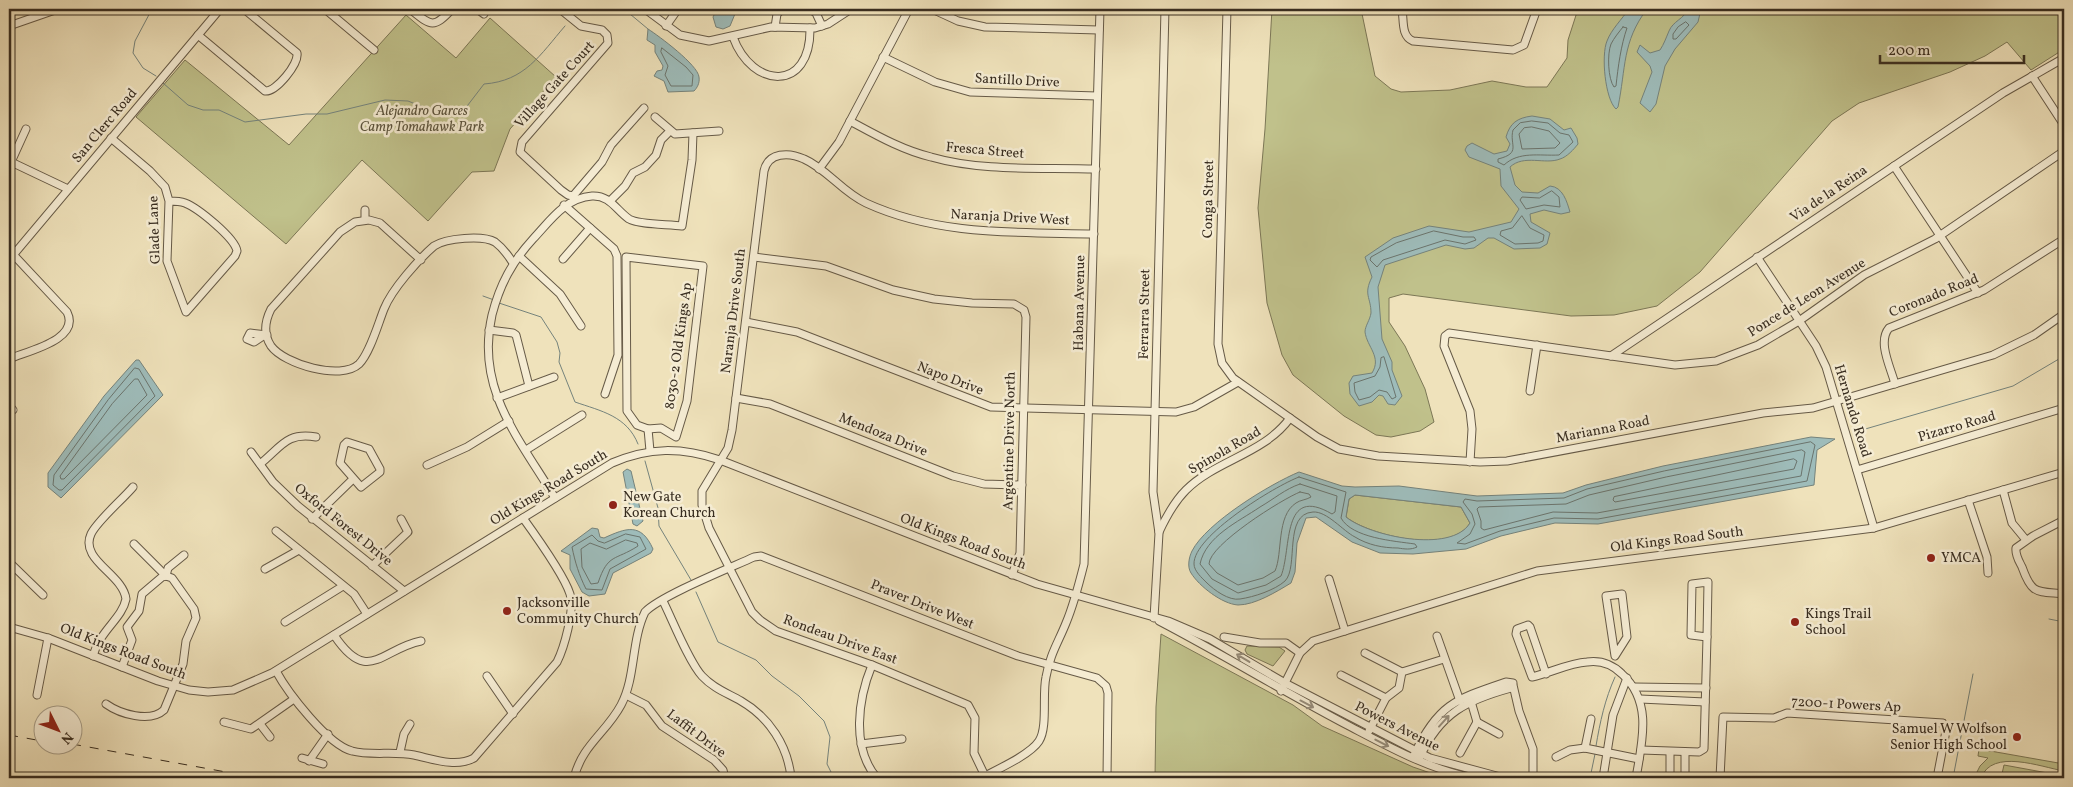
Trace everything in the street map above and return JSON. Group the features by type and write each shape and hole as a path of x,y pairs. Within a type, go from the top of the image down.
{"street":[{"path":"9,26 58,9"},
{"name":"San Clerc Road","path":"10,255 220,9"},
{"path":"198,35 265,91 270,92 296,63 298,57 293,50 244,9"},
{"path":"324,9 374,50"},
{"path":"410,9 426,22 432,24 439,22 452,9"},
{"path":"477,9 484,14"},
{"name":"Village Gate Court","path":"560,9 581,26 602,30 609,40 607,46 519,146 520,152 561,190 573,196 602,162 611,145 644,108"},
{"path":"645,9 680,35 703,41 733,37 775,27 810,28 822,26 850,9"},
{"path":"666,26 678,9"},
{"path":"775,27 777,14 782,9"},
{"path":"810,9 816,13 822,26"},
{"path":"819,169 834,152 909,9"},
{"path":"932,9 958,21 985,27 1099,30"},
{"name":"Habana Avenue","path":"983,777 1032,749 1039,740 1042,731 1044,686 1048,664 1075,596 1085,553 1100,9"},
{"name":"Ferrarra Street","path":"1154,618 1159,533 1153,492 1165,9"},
{"name":"Conga Street","path":"1227,9 1218,344 1222,363 1228,373 1238,382"},
{"path":"1402,9 1404,32 1408,39 1513,50 1524,45 1537,9"},
{"path":"733,37 743,59 766,74 783,77 796,72 807,53 810,28"},
{"name":"Santillo Drive","path":"883,57 924,78 970,92 1097,96"},
{"name":"Via de la Reina","path":"1611,356 1894,166 2032,76 2064,58"},
{"path":"2032,76 2064,125"},
{"path":"655,118 675,134 719,132"},
{"name":"Fresca Street","path":"850,121 903,148 951,162 987,166 1096,169"},
{"path":"26,129 10,161 68,189"},
{"path":"610,201 625,186 633,174 645,167 656,155 660,140 670,131"},
{"path":"555,498 497,398 489,364 489,330 502,283 516,260 564,206 591,196 604,197 630,220 682,226 692,160 693,133"},
{"name":"Glade Lane","path":"111,138 160,180 165,187 169,201 167,260 186,312 235,256 237,251 232,241 194,208 182,202 169,201"},
{"name":"Ponce de Leon Avenue","path":"1470,462 1472,429 1470,411 1444,346 1445,336 1452,332 1675,365 1704,364 1746,352 1799,321 1864,275 1940,236 2064,151"},
{"name":"Naranja Drive West","path":"767,163 780,154 804,158 856,198 883,210 920,222 973,231 1094,234"},
{"name":"Naranja Drive South","path":"720,460 730,440 764,171 767,163"},
{"path":"1894,166 1978,293"},
{"path":"564,206 614,248 618,260 618,356 605,394"},
{"path":"364,220 365,210"},
{"path":"421,260 383,225 364,220 355,222 344,228 273,306 267,320 265,335 277,352 304,366 339,371 352,369 363,360 392,293 421,260 432,247 443,241 486,239 495,242 560,294 581,326"},
{"path":"564,259 590,228"},
{"name":"Coronado Road","path":"1896,384 1884,343 1884,334 1889,328 1978,293 2064,239"},
{"path":"9,359 60,338 69,327 67,312 10,255"},
{"name":"8030-2 Old Kings Ap","path":"626,257 703,266 687,401 676,437 661,428 648,429 633,422 627,411 626,257"},
{"name":"Argentine Drive North","path":"754,257 826,266 892,290 934,298 972,303 1014,304 1022,308 1026,317 1020,552 1012,576"},
{"name":"Hernando Road","path":"1757,257 1799,321 1826,367 1874,528"},
{"name":"Marianna Road","path":"1238,382 1331,445 1352,453 1470,462 1522,459 1763,413 1813,408 1837,402 2006,350 2034,335 2064,314"},
{"name":"Napo Drive","path":"746,322 797,332 982,405 1155,412"},
{"path":"489,330 516,335 529,386"},
{"path":"1530,392 1537,345"},
{"path":"497,398 554,377"},
{"path":"1155,412 1185,410 1238,382"},
{"name":"Mendoza Drive","path":"736,398 770,404 953,476 984,484 1022,485"},
{"name":"Pizarro Road","path":"1857,470 2064,408"},
{"path":"526,450 582,415"},
{"name":"Spinola Road","path":"1159,533 1167,516 1186,490 1203,477 1272,439 1290,418"},
{"path":"427,465 467,447 509,421"},
{"path":"648,429 650,451"},
{"path":"260,464 291,438 302,435 316,437"},
{"path":"676,437 676,450"},
{"path":"347,442 369,449 380,472 361,487 354,479 344,470 340,458 344,445 347,442"},
{"name":"Old Kings Road South","path":"9,627 48,638 174,687 203,692 233,690 256,682 276,671 612,463 650,451 676,450 691,451 720,460 1012,576 1075,596 1168,621 1210,639 1283,687 1300,653 1313,641 1537,571 1874,528 2064,472"},
{"name":"Oxford Forest Drive","path":"251,452 273,482 312,519 404,591"},
{"name":"Rondeau Drive East","path":"720,460 702,491 702,505 709,528 746,604 767,626 872,665 968,704 975,718 974,753 983,777"},
{"path":"312,519 354,479"},
{"path":"93,656 100,637 121,611 126,599 122,586 93,556 89,541 93,531 133,487"},
{"path":"2003,490 2012,523 2026,540"},
{"path":"1968,500 1987,557 1988,572"},
{"path":"276,671 294,699 328,734 350,751 400,752 457,763 468,762 478,755 557,662 562,653 572,606 566,586 523,518"},
{"path":"372,566 408,532 401,519"},
{"path":"2064,520 2026,540 2016,548 2016,554 2025,580 2037,591 2064,594"},
{"path":"276,531 354,594 367,614"},
{"path":"106,704 115,711 145,716 156,716 164,710 185,660 186,641 196,618 196,612 172,578 166,576 134,544"},
{"path":"265,569 298,550"},
{"path":"166,576 168,568 184,555"},
{"name":"Praver Drive West","path":"574,778 583,755 617,712 626,695 644,615 650,608 754,557 767,557 1018,656 1097,678 1106,686 1109,701 1107,778"},
{"path":"9,562 44,595"},
{"path":"122,667 132,640 127,630 128,624 139,611 142,594 162,577 166,576"},
{"path":"1329,579 1345,631"},
{"path":"1640,750 1700,752 1704,749 1706,688 1707,637 1708,582 1692,584 1691,635 1707,637"},
{"path":"285,622 343,586"},
{"path":"1615,656 1627,637 1622,594 1606,596 1615,667"},
{"path":"663,601 700,674 714,687 755,710 768,723 787,755 791,778"},
{"path":"1546,674 1530,627 1528,625 1517,630 1516,634 1532,678 1546,674 1590,661 1615,667 1627,678 1640,700 1643,724 1636,778"},
{"path":"334,635 353,658 368,662 383,658 408,643 421,640"},
{"path":"1437,636 1461,702"},
{"path":"1224,637 1260,643 1286,643 1300,653"},
{"path":"37,695 48,638"},
{"path":"1365,653 1402,672 1444,659"},
{"path":"872,665 863,692 861,744 867,764 877,778"},
{"path":"1367,735 1386,698 1399,688 1402,672"},
{"path":"1341,675 1386,698"},
{"path":"487,676 513,714"},
{"path":"1603,778 1613,715 1627,678"},
{"path":"1415,760 1439,714 1461,702 1510,681 1514,685 1519,711 1533,749 1533,774"},
{"name":"Powers Avenue","path":"1283,687 1443,763 1504,778"},
{"name":"Powers Avenue","path":"1283,687 1415,760 1447,772 1473,778"},
{"path":"1634,687 1706,688"},
{"name":"Laffit Drive","path":"626,695 646,704 662,726 714,760 723,770 725,778"},
{"path":"1460,753 1477,722 1470,698"},
{"path":"224,722 251,729 294,699"},
{"path":"1640,700 1705,702"},
{"name":"7200-1 Powers Ap","path":"1720,778 1723,717 1774,718 1787,713 1943,723 1946,731 1938,778"},
{"path":"1585,748 1591,719"},
{"path":"1477,722 1499,734"},
{"path":"260,724 270,737"},
{"path":"400,752 404,734 410,724"},
{"path":"323,764 306,760 328,734"},
{"path":"861,744 902,739"},
{"path":"1556,757 1570,750 1585,748 1639,759"},
{"path":"1670,752 1670,778"},
{"path":"1685,752 1685,778"}],"green space":[{"path":"1272,9 1361,9 1375,76 1391,89 1401,92 1450,90 1492,81 1526,87 1547,87 1567,58 1568,40 1578,9 2064,9 2064,49 2031,70 2007,42 1985,56 1950,72 1859,103 1832,121 1700,272 1657,306 1614,315 1571,316 1403,294 1389,298 1389,322 1405,346 1425,389 1434,422 1420,431 1391,437 1376,435 1344,416 1293,375 1282,355 1267,303 1258,208"},
{"name":"Alejandro Garces Camp Tomahawk Park","path":"406,15 456,58 490,18 556,77 510,129 494,171 472,172 428,221 362,160 286,244 136,117 185,60 289,145"},
{"path":"1355,495 1461,507 1470,523 1460,533 1446,538 1429,540 1391,536 1357,524 1346,517 1349,499"},
{"path":"1161,634 1293,705 1322,726 1413,767 1445,778 1155,778 1156,707"},
{"path":"1247,646 1279,647 1285,651 1273,666 1247,654 1245,650"},
{"path":"1979,749 2064,764 2064,771 2031,764 2006,762 1995,764 1987,769 1981,778 1974,778 1980,766 1988,758 1978,756"},
{"path":"2004,765 2064,776 2064,778 2001,778"}],"water":[{"path":"717,9 737,9 730,26 723,29 716,27 713,17"},
{"path":"1629,9 1647,9 1639,21 1629,44 1618,107 1616,109 1609,96 1605,76 1605,48 1611,33"},
{"path":"1688,9 1701,9 1698,22 1675,49 1665,66 1656,104 1650,112 1640,103 1652,72 1650,66 1637,52 1640,45 1650,53 1660,50 1671,28"},
{"path":"648,29 692,65 699,77 694,91 668,92 664,81 654,76 657,71 662,70 663,66 655,52 655,45 647,40"},
{"path":"1532,116 1550,119 1564,130 1571,128 1578,144 1568,155 1554,161 1528,160 1516,163 1510,167 1515,185 1522,192 1538,193 1550,186 1554,187 1564,196 1570,212 1561,214 1544,210 1530,214 1531,222 1550,233 1547,244 1540,248 1514,249 1494,238 1488,238 1474,248 1465,249 1446,245 1385,265 1378,287 1382,339 1392,362 1392,370 1402,396 1395,405 1388,404 1383,396 1379,395 1372,402 1359,406 1350,394 1349,383 1353,376 1372,373 1375,367 1375,357 1365,332 1371,313 1368,288 1372,277 1365,257 1393,238 1429,226 1469,232 1511,222 1519,209 1501,186 1500,169 1469,157 1465,150 1472,143 1494,154 1507,151 1510,144 1506,137 1512,125 1522,118"},
{"path":"136,360 139,360 163,395 61,498 48,487 48,473 104,396"},
{"path":"1811,437 1835,439 1817,450 1814,485 1598,524 1555,523 1501,536 1466,549 1413,554 1380,553 1352,542 1316,517 1306,518 1297,543 1295,572 1291,583 1251,603 1238,605 1218,598 1205,589 1189,568 1189,559 1199,540 1224,517 1272,485 1299,472 1342,486 1399,486 1477,496 1563,493 1586,485 1663,466","holes":["1355,495 1461,507 1470,523 1460,532 1446,538 1428,540 1410,539 1372,530 1346,517 1349,499"]},
{"path":"627,469 631,471 643,521 637,526 633,524 623,472"},
{"path":"592,528 598,529 600,537 604,538 626,530 638,531 648,540 653,549 651,553 613,573 605,594 589,596 582,592 570,569 570,555 561,551"}],"waterway":[{"path":"152,9 135,41 133,53 143,68 156,76"},
{"path":"624,9 648,29"},
{"path":"163,83 188,105 203,110 219,110 245,122 306,114 327,114 385,100 408,101 443,115 461,114 484,84 498,82 521,72 539,56 565,26"},
{"path":"483,296 494,300"},
{"path":"499,303 541,317 557,342 560,353 559,362 575,402 603,412 620,421 627,427 638,444"},
{"path":"1855,432 2013,386 2064,356"},
{"path":"645,461 658,508 659,526 691,580"},
{"path":"696,592 718,642 756,660 772,676 799,696 824,721 830,737 827,764 834,778"},
{"path":"2049,619 2064,622"},
{"path":"1953,778 1973,674"},
{"path":"1596,746 1603,711 1615,677"},
{"path":"1590,778 1595,754"}],"railway":[{"path":"9,735 32,739"},
{"path":"82,746 259,778"}],"place":[{"name":"New Gate Korean Church","path":"613,505"},
{"name":"YMCA","path":"1931,558"},
{"name":"Jacksonville Community Church","path":"507,611"},
{"name":"Kings Trail School","path":"1795,622"},
{"name":"Samuel W Wolfson Senior High School","path":"2017,737"}]}
